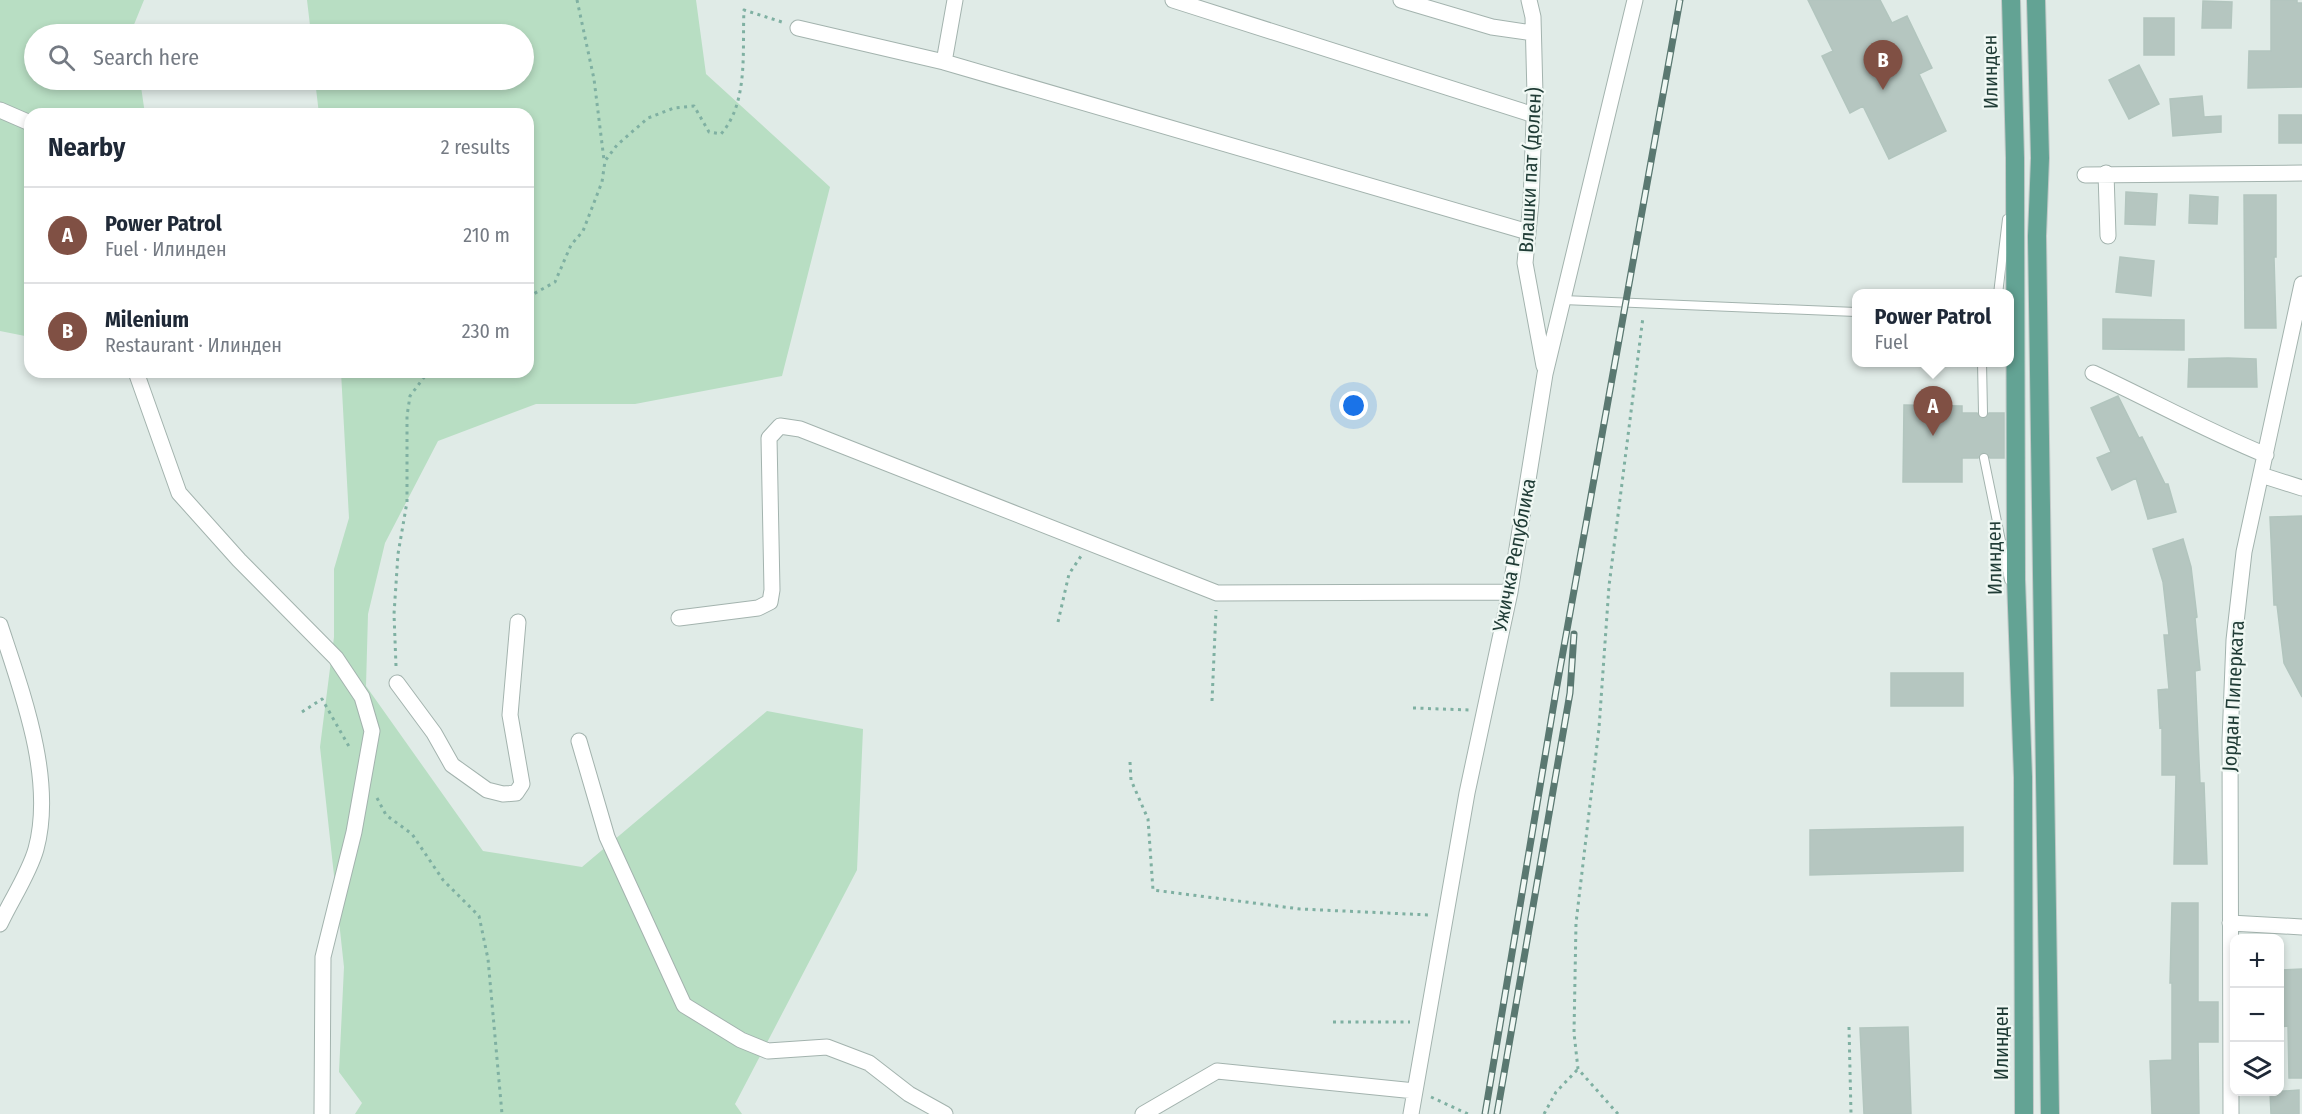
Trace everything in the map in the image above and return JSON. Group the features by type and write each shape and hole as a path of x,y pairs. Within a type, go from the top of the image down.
{"main road":[{"name":"Илинден","path":"2011,0 2015,158 2016,579 2023,777 2024,1114"},
{"path":"2036,0 2040,158 2037,236 2050,1114"}],"street":[{"path":"944,62 955,0"},
{"path":"1173,0 1534,115"},
{"path":"1401,0 1491,27 1533,33"},
{"name":"Влашки пат (долен)","path":"1529,0 1533,33 1534,115 1525,263 1545,374"},
{"name":"Ужичка Република","path":"1411,1114 1483,711 1510,592 1545,374 1635,0"},
{"path":"798,28 944,62 1528,232"},
{"path":"0,110 24,120"},
{"path":"2085,175 2106,173 2302,173"},
{"path":"2106,173 2108,236"},
{"name":"Јордан Пиперката","path":"2231,1114 2230,740 2234,640 2244,552 2302,284"},
{"path":"2093,373 2156,402 2203,429 2266,455"},
{"path":"138,378 179,493 239,560 336,658 362,697 372,731 354,832 323,957 322,1114"},
{"path":"679,618 758,608 770,602 772,590 769,438 780,426 800,429 1217,593 1510,592"},
{"path":"2261,475 2302,488"},
{"path":"398,683 434,733 452,765 487,789 503,794 516,793 522,784 510,715 518,621"},
{"path":"0,625 21,691 43,790 36,849 0,924"},
{"path":"579,741 607,837 684,1005 741,1040 768,1051 827,1047 869,1063 909,1094 945,1114"},
{"path":"2230,923 2302,927"},
{"path":"1143,1114 1217,1071 1415,1090"}],"lane":[{"path":"1999,289 2015,158"},
{"path":"1563,300 1852,312"},
{"path":"1982,367 1983,413"},
{"path":"1984,458 2019,622"}],"path":[{"path":"534,294 555,282 571,245 583,231 602,182 604,161 594,79 577,0"},
{"path":"604,161 617,145 648,118 674,108 694,106 709,132 721,134 732,118 741,89 744,10 770,16 798,28"},
{"path":"1618,1114 1578,1069 1574,1034 1576,923 1599,728 1609,586 1644,302"},
{"path":"398,683 394,614 398,554 406,502 408,416 410,396 424,378"},
{"path":"1058,621 1069,574 1089,543"},
{"path":"1212,700 1217,593"},
{"path":"302,712 322,699 356,760"},
{"path":"1413,708 1483,711"},
{"path":"1130,762 1131,780 1148,819 1153,890 1300,909 1446,915"},
{"path":"376,797 386,815 412,834 443,880 479,916 488,959 502,1114"},
{"path":"1333,1022 1427,1023"},
{"path":"1849,1027 1851,1114"},
{"path":"1544,1114 1556,1092 1578,1069"},
{"path":"1415,1090 1468,1114"}],"green space":[{"path":"0,0 144,0 134,24 24,24 24,90 141,90 144,108 24,108 24,336 0,331"},
{"path":"307,0 696,0 706,74 830,187 782,376 635,404 536,404 438,441 385,543 368,614 366,686 483,851 582,867 767,711 863,729 857,870 735,1104 742,1114 355,1114 362,1103 339,1072 344,967 320,747 334,637 334,569 349,518 341,378 534,378 534,108 318,108 316,90 534,90 534,24 310,24"}],"building":[{"path":"1808,0 1880,0 1892,23 1907,16 1932,68 1919,74 1946,131 1889,159 1863,106 1850,113 1822,56 1833,51"},
{"path":"2271,0 2297,0 2297,3 2302,3 2302,87 2248,88 2249,51 2271,51"},
{"path":"2203,1 2232,2 2231,28 2202,28"},
{"path":"2144,18 2174,18 2174,55 2144,55"},
{"path":"2139,65 2159,104 2129,119 2109,80"},
{"path":"2202,96 2204,117 2221,116 2221,132 2173,136 2170,99"},
{"path":"2279,115 2302,115 2302,143 2279,143"},
{"path":"2126,192 2157,194 2155,225 2125,224"},
{"path":"2190,195 2218,197 2217,224 2189,223"},
{"path":"2244,195 2276,195 2276,257 2274,257 2276,328 2245,328"},
{"path":"2120,257 2154,261 2151,296 2116,292"},
{"path":"2103,319 2184,320 2184,350 2103,349"},
{"path":"2189,359 2256,359 2257,387 2188,387"},
{"path":"2118,396 2139,438 2142,437 2165,484 2168,484 2176,512 2148,519 2136,478 2112,490 2097,458 2111,452 2091,408"},
{"path":"1904,405 1962,406 1962,413 1977,413 1983,419 1989,413 2004,413 2004,458 1990,458 1983,452 1978,458 1962,458 1962,482 1903,482"},
{"path":"2302,516 2302,697 2284,663 2277,605 2274,605 2270,517"},
{"path":"2183,539 2191,567 2197,617 2195,618 2200,670 2195,671 2200,783 2204,783 2207,864 2174,864 2176,775 2162,775 2162,727 2160,728 2158,690 2169,689 2164,635 2169,635 2163,582 2153,549"},
{"path":"1891,673 1963,673 1963,706 1891,706"},
{"path":"1963,827 1963,871 1810,875 1810,830"},
{"path":"2172,903 2198,903 2198,1002 2218,1002 2218,1042 2198,1042 2199,1114 2152,1114 2150,1061 2172,1060 2172,983 2170,983"},
{"path":"2302,969 2302,1078 2289,1078 2288,1026 2284,1026 2284,970"},
{"path":"1908,1027 1911,1114 1864,1114 1860,1028"},
{"path":"2299,1090 2299,1114 2271,1114 2270,1096 2284,1096 2284,1091"}],"railway":[{"path":"1485,1114 1556,691 1680,0"},
{"path":"1497,1114 1570,693 1574,634"}],"place":[{"name":"Milenium","path":"1883,90"},
{"name":"Power Patrol","path":"1933,436"}]}
